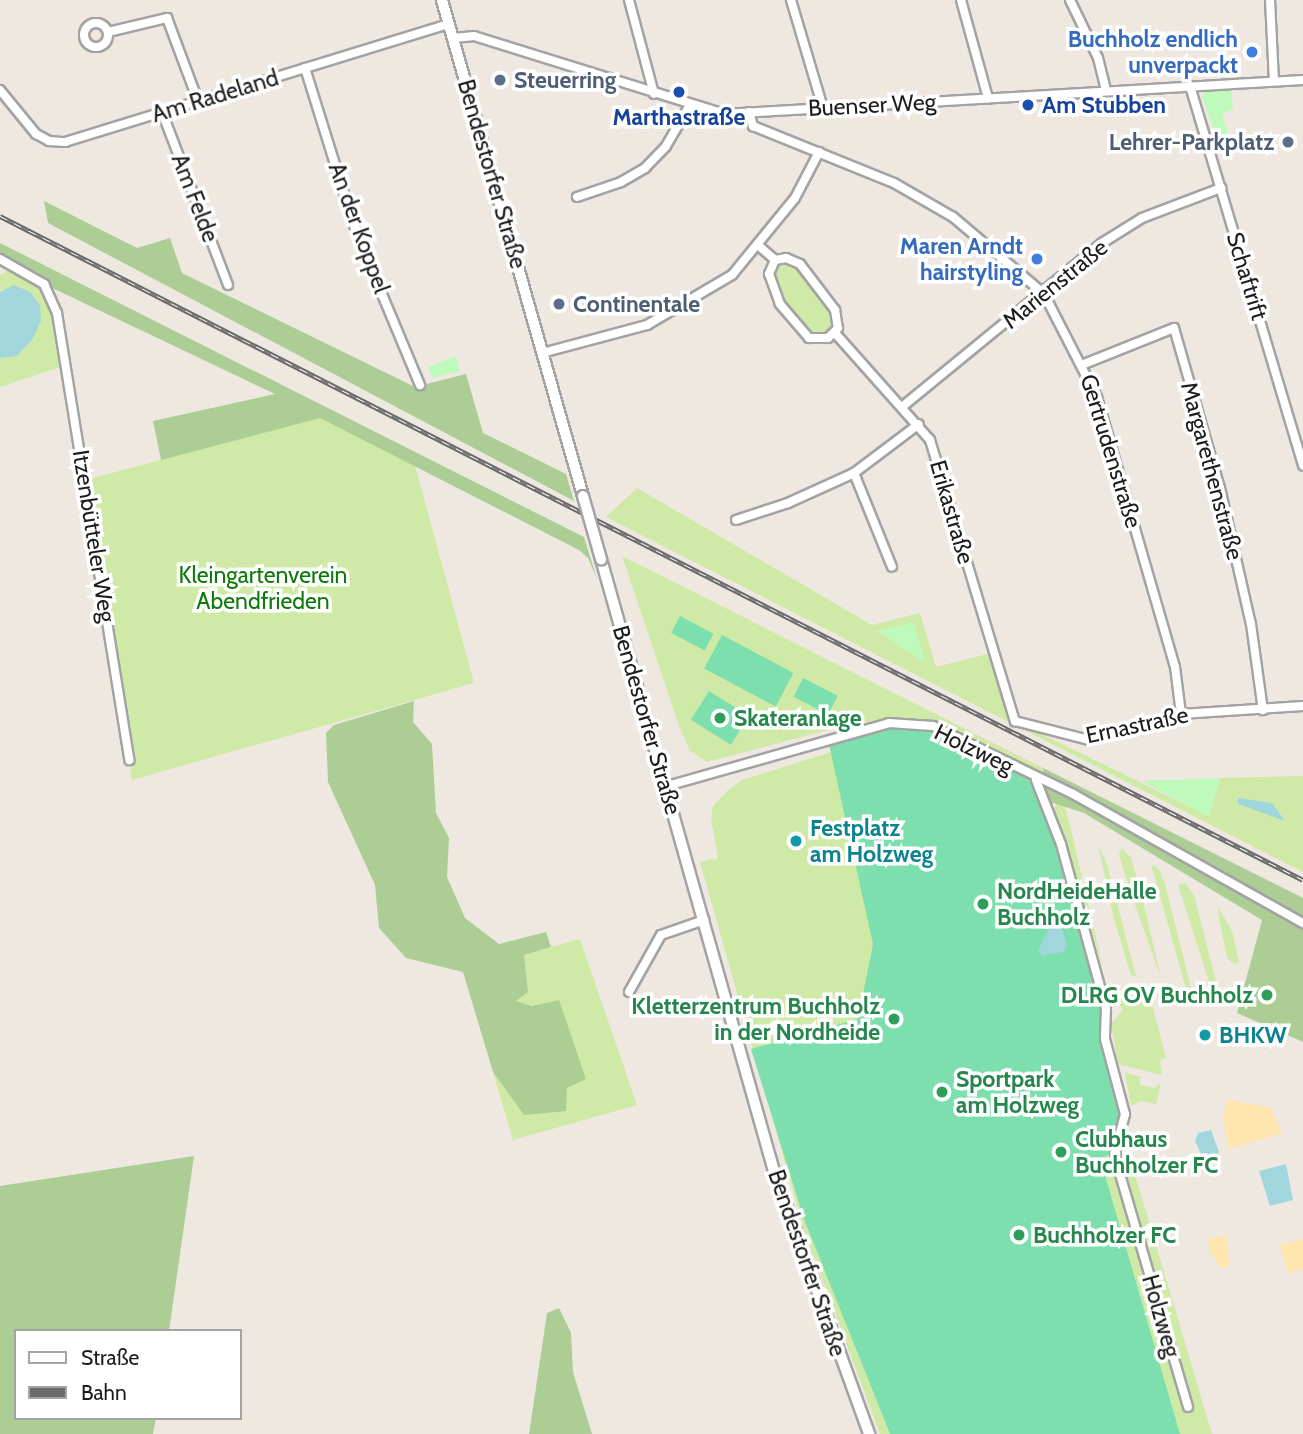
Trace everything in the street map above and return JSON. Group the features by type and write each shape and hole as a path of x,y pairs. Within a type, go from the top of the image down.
{"street":[{"name":"Bendestorfer Straße","path":"442,0 774,1171 869,1434"},
{"path":"629,0 654,94"},
{"path":"791,0 823,108"},
{"path":"961,0 988,98"},
{"path":"1070,0 1098,58 1106,91"},
{"path":"1270,0 1274,81"},
{"path":"108,32 167,18 198,101"},
{"name":"Am Radeland","path":"0,90 36,134 54,142 162,112 449,24"},
{"name":"Buenser Weg","path":"454,38 474,36 690,106 724,114 1303,80"},
{"name":"An der Koppel","path":"305,68 356,232 420,385"},
{"name":"Schaftrift","path":"1191,86 1303,466"},
{"path":"577,197 621,182 645,168 666,146 690,106"},
{"name":"Am Felde","path":"162,112 228,285"},
{"name":"Gertrudenstraße","path":"749,113 753,126 894,183 953,217 1044,295 1084,364 1175,667 1181,714"},
{"path":"542,353 648,325 714,288 759,246 795,198 819,152"},
{"name":"Marienstraße","path":"904,406 1044,295 1052,282 1102,243 1142,218 1221,188"},
{"name":"Erikastraße","path":"759,246 775,260 793,260 821,288 838,320 835,332 919,424 936,458 1015,721"},
{"name":"Itzenbütteler Weg","path":"0,259 44,284 57,313 129,760"},
{"path":"775,260 769,274 774,291 801,332 822,340 835,332"},
{"name":"Margarethenstraße","path":"1084,364 1174,328 1220,488 1251,624 1263,710"},
{"path":"736,520 788,503 854,473 919,424"},
{"path":"854,473 892,567"},
{"name":"Ernastraße","path":"1015,721 1089,740 1181,714 1303,706"},
{"name":"Holzweg","path":"667,786 889,723 933,726 1036,780 1073,794 1303,923"},
{"name":"Holzweg","path":"1036,780 1061,844 1106,1008 1105,1039 1125,1114 1115,1153 1117,1164 1188,1408"},
{"path":"629,992 662,935 704,920"}],"green space":[{"path":"1231,88 1233,109 1222,114 1232,148 1222,150 1202,97 1204,91"},
{"path":"44,201 137,248 170,238 182,273 415,387 466,374 483,433 566,474 574,501 48,223"},
{"path":"0,243 584,537 597,579 588,558 579,550 320,418 161,460 153,421 275,394 44,284 0,259"},
{"path":"775,260 793,260 835,310 838,328 816,340 780,304 771,265"},
{"path":"15,267 44,284 57,313 66,365 0,387 0,358 17,356 32,340 3,289 0,292 0,275"},
{"path":"456,356 460,371 433,378 428,367"},
{"name":"Kleingartenverein Abendfrieden","path":"320,417 415,465 474,683 132,780 86,480"},
{"path":"637,488 872,625 920,613 936,667 992,653 1015,721 1209,816 1220,778 1303,776 1303,872 606,517"},
{"path":"622,556 1043,768 1047,801 934,722 896,717 847,725 707,762 690,751 678,723"},
{"path":"680,616 714,634 705,651 671,633"},
{"path":"914,622 925,663 877,631"},
{"path":"722,635 794,673 776,707 704,669"},
{"path":"803,678 838,696 828,714 793,697"},
{"name":"Skateranlage","path":"709,691 749,716 731,745 691,720"},
{"path":"414,701 413,722 432,744 436,813 449,838 447,877 465,918 499,944 546,932 551,947 524,955 528,992 516,1001 532,1006 559,1000 586,1079 567,1088 566,1111 524,1115 493,1072 463,972 406,958 379,928 375,885 328,782 326,733 334,725"},
{"name":"Sportpark am Holzweg","path":"889,723 932,726 1036,780 1047,801 1106,1008 1105,1026 1125,1114 1115,1153 1100,1158 1180,1434 890,1434 804,1219 751,1049 858,1019 873,944 828,740"},
{"path":"863,742 934,845 873,945 858,1019 855,1347 890,1434 880,1434 804,1230 700,862 718,858 711,819 713,806 727,791 742,780"},
{"path":"1043,768 1303,898 1303,1042 1237,1013 1262,920 1084,813 1047,801"},
{"path":"1220,778 1209,817 1142,781"},
{"path":"1057,802 1064,805 1067,813 1103,967 1054,809"},
{"path":"1098,845 1106,861 1136,976 1131,975 1114,919"},
{"path":"1122,848 1131,858 1140,888 1161,978 1127,882 1119,854"},
{"path":"1151,864 1159,869 1165,884 1192,992 1187,992"},
{"path":"1185,883 1194,895 1218,990 1212,991 1179,888 1179,884"},
{"path":"1217,905 1232,931 1239,962 1234,964 1227,958"},
{"path":"580,939 637,1105 513,1140 493,1072 524,1115 559,1000 532,1006 515,1001 528,992 524,955"},
{"path":"1107,987 1152,1004 1166,1058 1160,1060 1162,1075 1118,1064 1111,1024 1123,1010"},
{"path":"1125,1072 1140,1077 1140,1085 1155,1088 1161,1082 1156,1104 1141,1101 1131,1106"},
{"path":"1115,1153 1117,1164 1131,1161 1212,1434 1180,1434 1099,1158"},
{"path":"194,1156 169,1329 14,1329 14,1420 156,1420 153,1434 0,1434 0,1186"},
{"path":"559,1308 571,1333 573,1372 592,1434 529,1434 547,1313"}],"sand":[{"path":"1227,1100 1270,1107 1282,1133 1228,1149 1223,1117"},
{"path":"1226,1235 1230,1266 1221,1268 1209,1250 1208,1240"},
{"path":"1303,1239 1303,1269 1288,1274 1280,1245"}],"water":[{"path":"14,285 30,292 40,305 41,321 32,340 17,356 0,358 0,292"},
{"path":"1238,798 1272,803 1285,821 1238,804"},
{"path":"1053,919 1060,922 1067,946 1063,952 1042,956 1038,951"},
{"path":"1211,1130 1219,1152 1207,1167 1195,1141 1198,1133"},
{"path":"1286,1164 1293,1200 1270,1206 1259,1171"}],"railway":[{"path":"0,216 1303,880"}],"place":[{"name":"Buchholz endlich unverpackt","path":"1252,52"},
{"name":"Steuerring","path":"500,80"},
{"name":"Marthastraße","path":"679,92"},
{"name":"Am Stubben","path":"1028,105"},
{"name":"Lehrer-Parkplatz","path":"1288,142"},
{"name":"Maren Arndt hairstyling","path":"1037,259"},
{"name":"Continentale","path":"559,304"},
{"name":"Skateranlage","path":"720,718"},
{"name":"Festplatz am Holzweg","path":"796,841"},
{"name":"NordHeideHalle Buchholz","path":"983,904"},
{"name":"DLRG OV Buchholz","path":"1267,995"},
{"name":"Kletterzentrum Buchholz in der Nordheide","path":"894,1019"},
{"name":"BHKW","path":"1205,1035"},
{"name":"Sportpark am Holzweg","path":"942,1092"},
{"name":"Clubhaus Buchholzer FC","path":"1061,1152"},
{"name":"Buchholzer FC","path":"1019,1235"}]}
